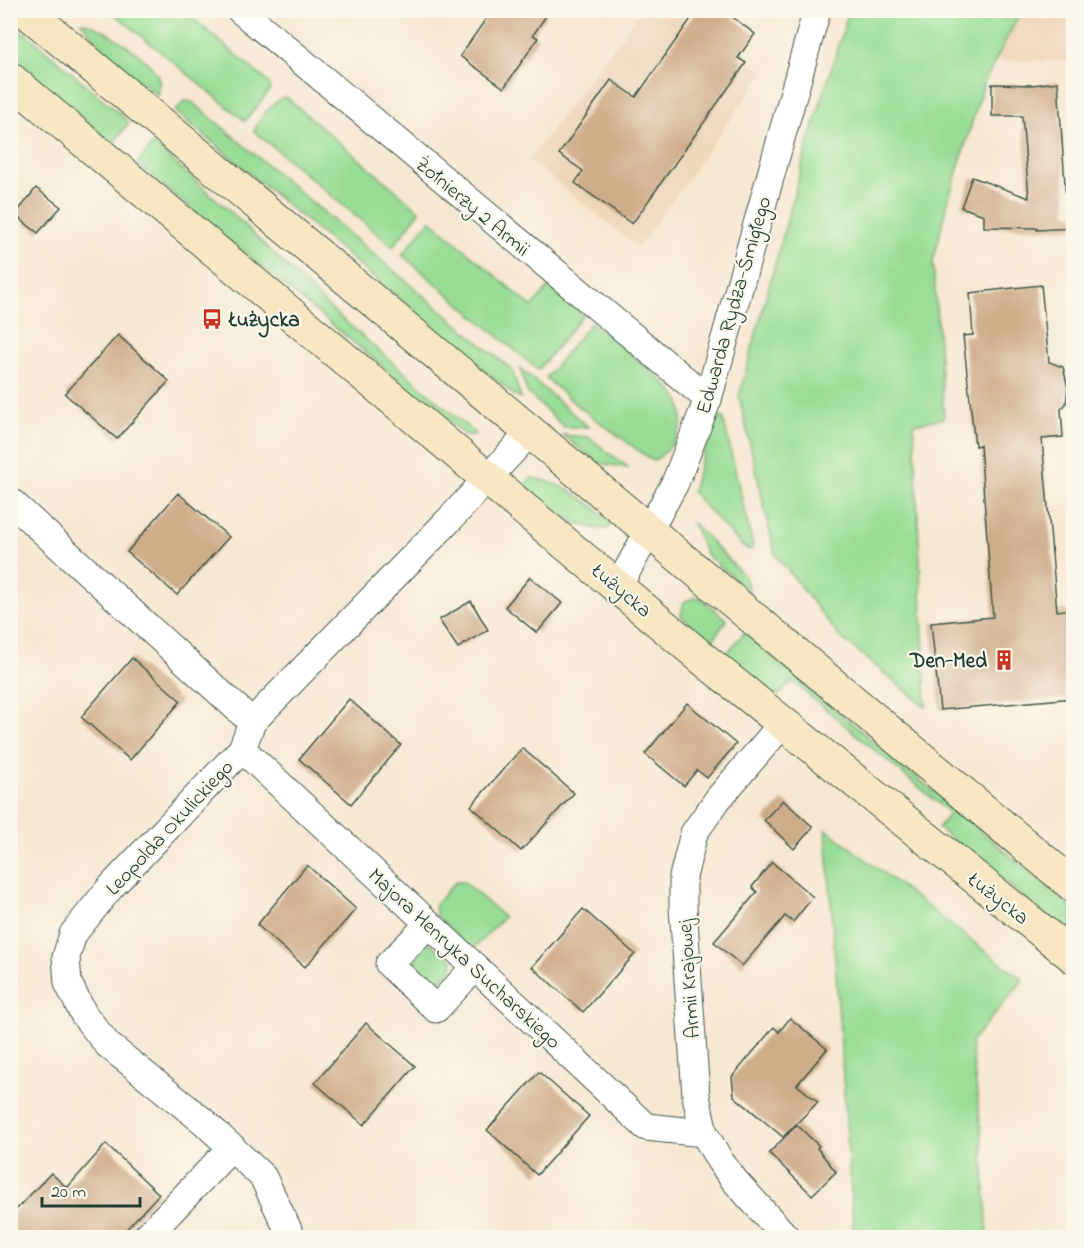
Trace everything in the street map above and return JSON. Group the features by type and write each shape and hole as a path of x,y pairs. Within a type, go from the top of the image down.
{"main road":[{"path":"25,10 531,430 649,532 1074,886"},
{"name":"Łużycka","path":"10,79 618,587 950,859 1074,957"}],"street":[{"name":"Żołnierzy 2 Armii","path":"240,10 708,399"},
{"name":"Edwarda Rydza-Śmigłego","path":"618,587 675,483 708,399 817,10"},
{"name":"Leopolda Okulickiego","path":"292,1238 263,1177 232,1147 108,1045 84,1015 68,983 66,957 73,934 109,889 242,749 252,722 489,477 531,430"},
{"path":"10,501 252,722"},
{"name":"Armii Krajowej","path":"787,1238 735,1181 720,1161 704,1132 696,1096 683,877 694,833 718,799 794,731"},
{"name":"Majora Henryka Sucharskiego","path":"242,749 646,1127 704,1132"},
{"path":"429,924 389,964 436,1009 475,968"},
{"path":"145,1238 232,1147"}],"shaded area":[{"path":"1022,10 1073,11 1073,61 998,61"},
{"path":"641,11 672,11 764,72 638,248 529,160"}],"green space":[{"path":"111,11 184,11 269,83 270,90 245,121"},
{"path":"849,11 1021,11 984,83 946,208 933,262 944,418 914,424 926,707 839,636 775,554 739,396 806,151"},
{"path":"10,20 129,122 113,144 11,59"},
{"path":"81,22 112,36 146,61 158,77 157,95 110,57"},
{"path":"286,97 420,211 393,247 254,131 267,111 276,102"},
{"path":"185,101 192,102 512,370 521,398 514,395 175,111"},
{"path":"153,144 233,214 326,305 476,434 467,436 137,164"},
{"path":"430,220 532,307 549,287 583,315 538,370 402,255"},
{"path":"591,322 640,361 665,384 680,403 682,420 677,436 666,451 653,461 575,404 546,378"},
{"path":"520,368 588,427 564,427 527,392"},
{"path":"714,416 723,418 753,547 749,550 741,545 692,492"},
{"path":"563,435 588,437 629,468 597,463"},
{"path":"532,478 565,488 594,507 611,524 607,529 596,528 585,526 563,516 543,502 527,486 527,481"},
{"path":"692,522 745,577 750,593 706,554"},
{"path":"696,597 702,599 727,620 711,642 681,616 684,602"},
{"path":"744,633 1073,908 1073,937 938,828 950,813 792,681 778,696 726,654"},
{"path":"826,829 1023,980 971,1042 982,1139 988,1237 854,1237"},
{"path":"455,882 464,882 504,917 472,950 437,917 435,905"},
{"path":"430,943 453,960 451,972 436,982 423,978 414,962 424,945"}],"building":[{"path":"492,10 550,10 533,35 538,38 504,88 460,56"},
{"path":"697,10 723,10 755,34 738,58 746,63 632,224 575,183 583,171 559,154 611,80 636,97"},
{"path":"1058,82 1067,213 1074,215 1074,228 1037,230 1037,228 984,227 984,215 961,207 972,177 1029,198 1022,116 992,116 992,84 1032,85"},
{"path":"36,188 61,207 38,233 15,215"},
{"path":"1041,285 1049,362 1063,367 1068,388 1066,404 1061,409 1063,437 1042,439 1057,611 1074,609 1074,698 940,710 931,623 993,617 980,445 975,446 963,336 973,335 970,293"},
{"path":"118,335 169,381 117,439 65,394"},
{"path":"178,493 229,537 177,595 127,552"},
{"path":"530,577 562,603 537,633 505,607"},
{"path":"471,601 488,630 458,648 439,620"},
{"path":"132,658 181,701 130,760 81,717"},
{"path":"349,699 401,745 351,804 299,759"},
{"path":"687,703 736,744 707,778 697,770 684,786 645,754"},
{"path":"522,748 574,793 521,851 471,806"},
{"path":"783,800 813,827 794,849 764,820"},
{"path":"772,862 813,897 793,922 785,916 742,966 714,942 757,892 752,887"},
{"path":"307,865 356,909 305,967 257,925"},
{"path":"583,909 635,954 583,1012 532,967"},
{"path":"790,1018 827,1049 797,1085 818,1102 783,1137 734,1096 732,1077 774,1027 779,1032"},
{"path":"366,1023 415,1066 364,1125 315,1083"},
{"path":"539,1072 589,1116 537,1175 487,1130"},
{"path":"797,1125 819,1146 817,1148 836,1172 812,1195 769,1153"},
{"path":"106,1144 159,1194 118,1238 10,1238 10,1216 51,1173 67,1188"}],"place":[{"name":"Łużycka","path":"212,319"},
{"name":"Den-Med","path":"1004,660"}]}
